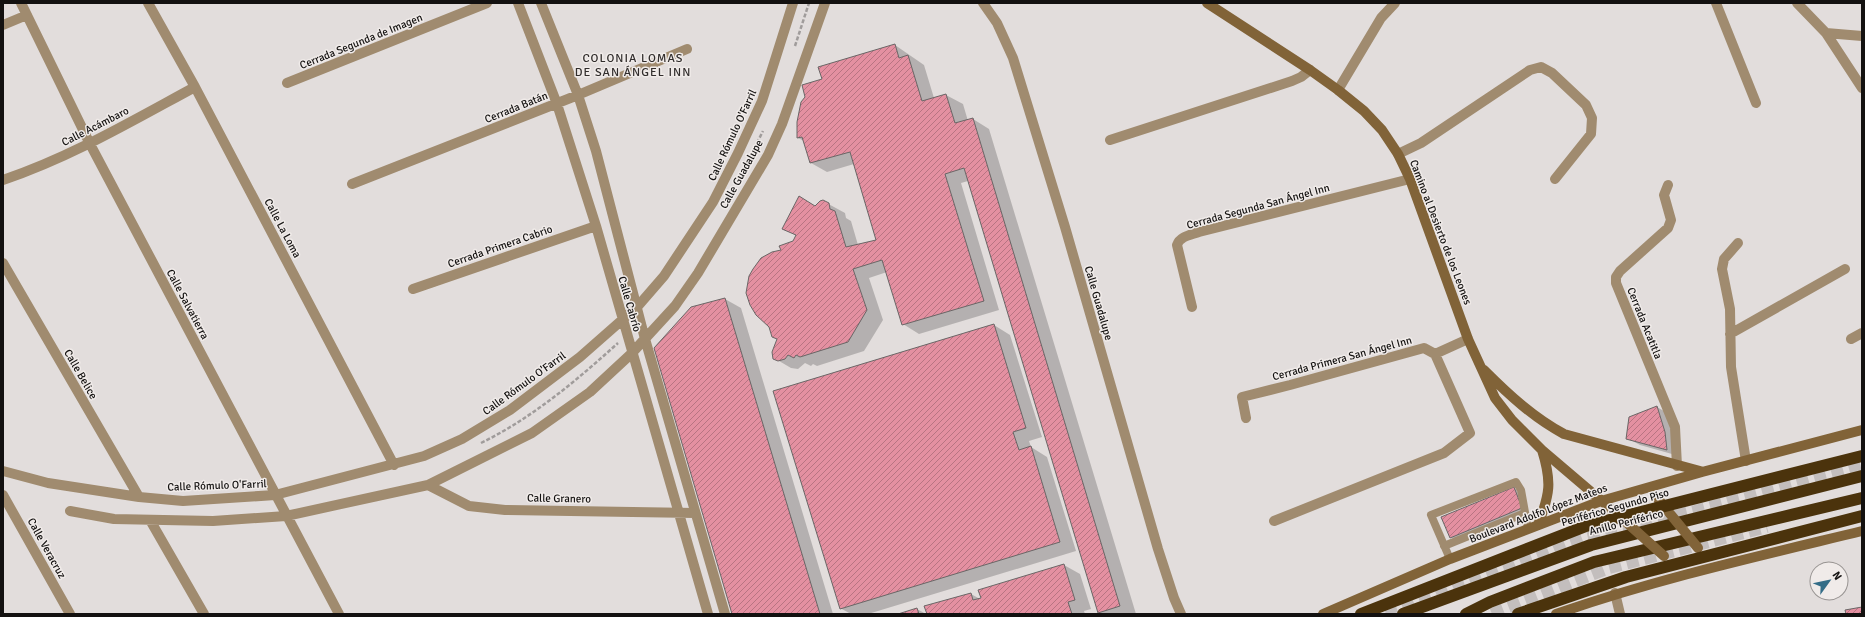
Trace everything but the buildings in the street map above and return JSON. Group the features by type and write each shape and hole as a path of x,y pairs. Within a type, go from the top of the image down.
{"highway":[{"name":"Periférico Segundo Piso","path":"1361,614 1586,526 1862,456"},
{"name":"Anillo Periférico","path":"1403,614 1590,545 1862,476"},
{"path":"1466,614 1490,602 1594,562 1862,498"},
{"path":"1518,614 1626,577 1862,516"}],"main road":[{"name":"Camino al Desierto de los Leones","path":"1206,3 1310,70 1338,90 1364,111 1382,130 1398,154 1410,179 1468,339 1483,368 1487,384 1495,398 1512,420 1542,450 1616,513 1684,575"},
{"name":"Camino al Desierto de los Leones","path":"1483,368 1528,411 1549,426 1564,434 1702,472"},
{"name":"Boulevard Adolfo López Mateos","path":"1323,614 1450,559 1601,501 1702,472 1862,430"},
{"path":"1538,525 1547,503 1550,484 1548,470 1542,450"},
{"path":"1648,488 1714,567"},
{"path":"1556,614 1615,593 1862,531"}],"street":[{"name":"Calle Salvatierra","path":"21,3 90,144 339,614"},
{"name":"Calle La Loma","path":"148,3 195,87 394,465"},
{"name":"Cerrada Segunda de Imagen","path":"287,83 487,3"},
{"name":"Calle Cabrío","path":"518,3 556,104 596,226 631,354 708,614"},
{"name":"Calle Cabrío","path":"540,3 578,95 596,151 638,306 645,339 725,614"},
{"name":"Calle Rómulo O'Farril","path":"3,471 48,484 139,497 183,501 275,495 394,465 424,456 462,439 510,410 580,357 638,306 664,276 714,202 762,102 793,3"},
{"name":"Calle Guadalupe","path":"645,339 675,306 698,273 768,155 782,124 825,3"},
{"name":"Calle Guadalupe","path":"983,3 997,23 1012,58 1065,227 1158,549 1174,598 1181,614"},
{"path":"1338,90 1381,18 1395,3"},
{"path":"1716,3 1756,103"},
{"path":"1797,3 1826,33 1862,88"},
{"path":"3,24 27,15"},
{"path":"1826,33 1862,36"},
{"name":"Cerrada Batán","path":"352,184 556,104 687,49"},
{"path":"1398,154 1421,142 1530,70 1541,68 1552,73 1586,105 1592,118 1591,134 1555,179"},
{"path":"1110,140 1292,81 1310,70"},
{"name":"Calle Acámbaro","path":"3,180 26,172 90,144 195,87"},
{"name":"Cerrada Segunda San Ángel Inn","path":"1192,307 1177,245 1178,241 1182,238 1410,179"},
{"name":"Cerrada Acatitla","path":"1668,185 1664,195 1671,220 1668,228 1620,272 1616,277 1616,283 1675,427 1677,466"},
{"name":"Cerrada Primera Cabrio","path":"413,289 596,226"},
{"path":"1738,243 1724,259 1722,269 1730,309 1731,367 1746,461"},
{"name":"Calle Belice","path":"3,263 139,497"},
{"path":"1730,334 1845,269"},
{"path":"1851,339 1862,333"},
{"path":"70,510 114,519 150,520 213,521 286,516 428,485 532,433 590,392 645,339"},
{"path":"1274,521 1444,452 1461,442 1470,433 1435,354 1468,339"},
{"name":"Cerrada Primera San Ángel Inn","path":"1246,418 1242,397 1424,348 1435,354"},
{"name":"Calle Granero","path":"428,485 469,506 505,510 695,513"},
{"name":"Calle Veracruz","path":"3,495 70,614"},
{"path":"150,520 204,614"},
{"path":"1615,593 1620,614"}],"lane":[{"path":"1450,559 1431,515 1516,482 1522,490 1528,529"},
{"path":"1444,546 1525,513"}],"tunnel":[{"path":"1386,614 1587,537 1695,511 1862,466"},
{"path":"1492,614 1609,568 1767,527"}],"district":[{"name":"COLONIA LOMAS DE SAN ÁNGEL INN","path":"633,65"}]}
